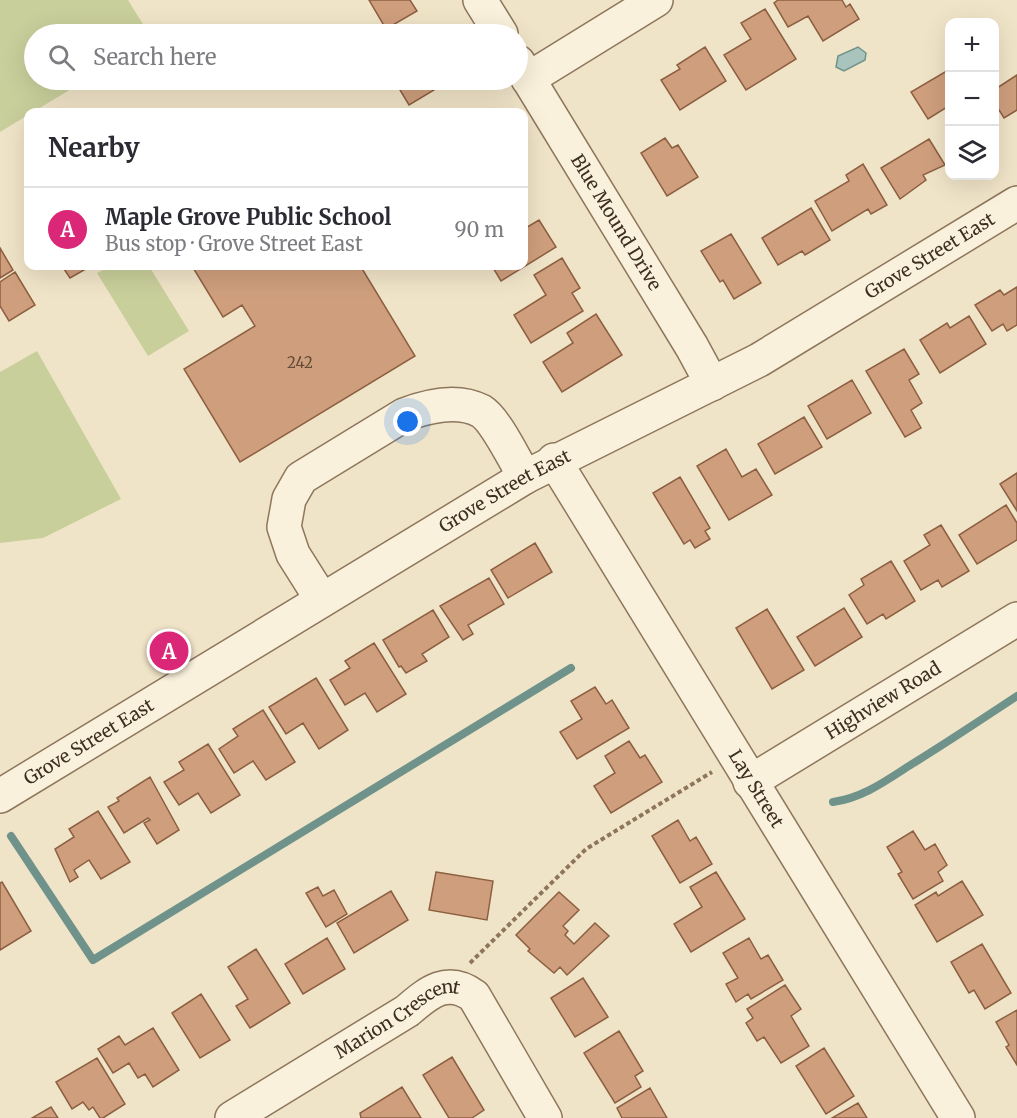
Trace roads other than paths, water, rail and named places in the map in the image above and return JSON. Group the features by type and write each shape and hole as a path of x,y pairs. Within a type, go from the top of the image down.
{"street":[{"path":"480,0 495,24"},
{"path":"528,67 656,0"},
{"name":"Blue Mound Drive","path":"528,78 692,347 712,384"},
{"name":"Grove Street East","path":"0,796 554,460 759,360 1017,203"},
{"path":"322,600 293,554 284,527 289,499 301,478 320,466 404,416 421,409 461,405 482,412 496,428 525,477"},
{"name":"Lay Street","path":"554,460 958,1118"},
{"name":"Highview Road","path":"743,770 1017,619"},
{"name":"Marion Crescent","path":"232,1118 407,1011 429,992 441,988 466,990 474,996 545,1118"}],"water":[{"path":"858,47 866,53 865,60 844,71 836,67 838,56"}],"waterway":[{"path":"11,836 93,960 571,668"},
{"path":"833,802 854,797 884,782 1017,696"}],"place":[{"name":"Maple Grove Public School","path":"169,651"}]}
